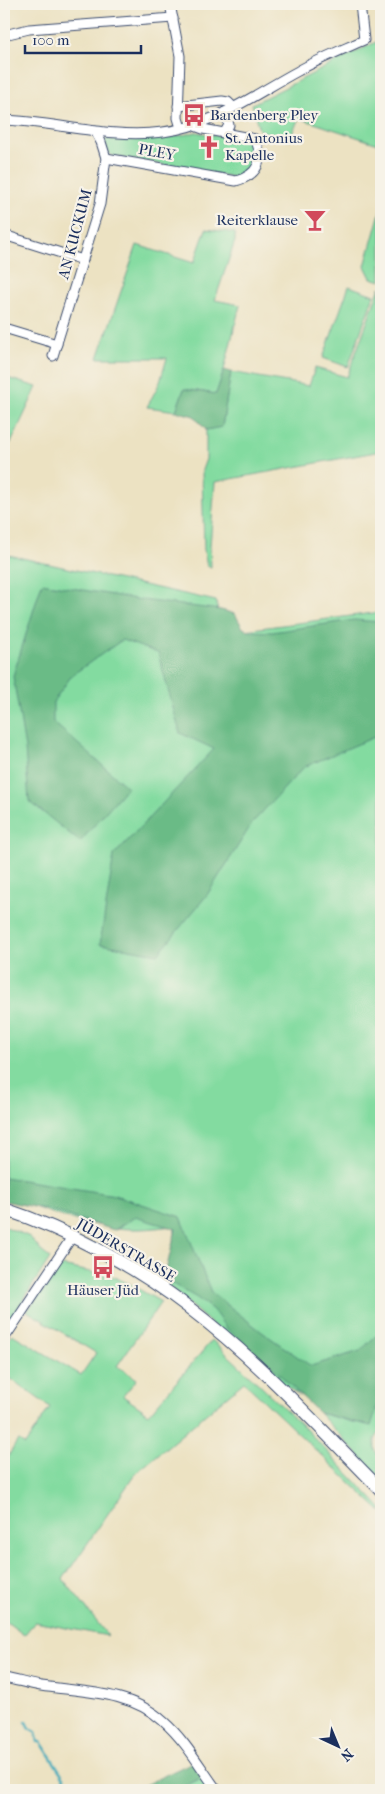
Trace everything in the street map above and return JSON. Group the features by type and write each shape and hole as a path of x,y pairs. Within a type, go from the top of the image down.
{"main road":[{"name":"JÜDERSTRASSE","path":"4,1209 72,1237 117,1261 163,1289 188,1307 222,1334 268,1376 381,1490"}],"street":[{"path":"170,4 180,56 178,118 181,128"},
{"name":"PLEY","path":"4,120 95,131 143,133 164,132 192,126 229,109 300,70 364,40 360,4"},
{"path":"4,35 29,29 173,18"},
{"path":"178,106 228,102 229,125 225,132"},
{"name":"PLEY","path":"106,158 236,181 253,173 259,163 261,153 256,139 192,126"},
{"name":"AN KUCKUM","path":"53,356 100,204 106,158 95,131"},
{"path":"4,235 83,260"},
{"path":"4,328 57,344"},
{"path":"4,1339 72,1237"},
{"path":"4,1678 30,1684 105,1694 129,1700 149,1710 173,1730 217,1790"}],"green space":[{"path":"376,42 381,51 381,145 299,118 289,141 259,130 252,104"},
{"path":"196,132 249,141 256,153 255,164 252,169 234,177 112,156 105,141 105,139 162,138"},
{"path":"381,209 381,281 371,278 365,266"},
{"path":"206,229 235,233 235,241 215,300 240,305 224,370 216,394 184,389 176,411 147,407 160,382 167,358 98,358 137,245 194,263"},
{"path":"349,286 374,295 348,367 323,358"},
{"path":"380,287 381,451 215,482 210,546 211,567 207,566 204,550 202,470 206,459 206,430 222,426 231,372 309,386 315,368 347,377"},
{"path":"224,370 231,372 222,427 206,430 194,416 176,411 184,389 216,394"},
{"path":"4,377 37,387 11,443 4,442"},
{"path":"4,554 216,601 222,633 381,612 381,1429 375,1440 375,1450 378,1455 381,1455 381,1479 319,1413 357,1423 308,1400 274,1379 165,1283 177,1245 174,1226 139,1229 87,1223 53,1214 4,1197"},
{"path":"42,583 142,600 221,610 235,614 243,628 249,631 272,632 354,620 381,622 381,737 379,735 304,767 253,822 207,895 158,954 100,944 114,855 214,749 180,733 158,653 122,640 72,675 53,702 53,722 127,787 80,842 29,801 25,748 13,676"},
{"path":"4,1177 115,1195 181,1217 211,1292 262,1332 311,1366 360,1351 381,1331 381,1394 371,1426 319,1413 273,1368 226,1328 213,1310 197,1298 164,1279 176,1229 135,1217 114,1230 50,1210 4,1201"},
{"path":"4,1226 30,1237 41,1251 50,1258 4,1330"},
{"path":"62,1266 114,1277 161,1302 117,1366 137,1379 123,1396 149,1414 212,1340 303,1426 381,1508 381,1512 244,1382 136,1473 63,1579 108,1636 35,1622 24,1635 4,1620 4,1463 18,1440 25,1445 50,1407 4,1374 4,1347 12,1334 81,1375 96,1353 27,1311"},
{"path":"195,1761 205,1776 177,1790 134,1790"},
{"path":"205,1776 214,1790 177,1790"}],"waterway":[{"path":"26,1722 29,1728 36,1732 38,1742 41,1742 72,1790"}],"place":[{"name":"Bardenberg Pley","path":"194,115"},
{"name":"St. Antonius Kapelle","path":"209,147"},
{"name":"Reiterklause","path":"315,220"},
{"name":"Häuser Jüd","path":"103,1267"}]}
